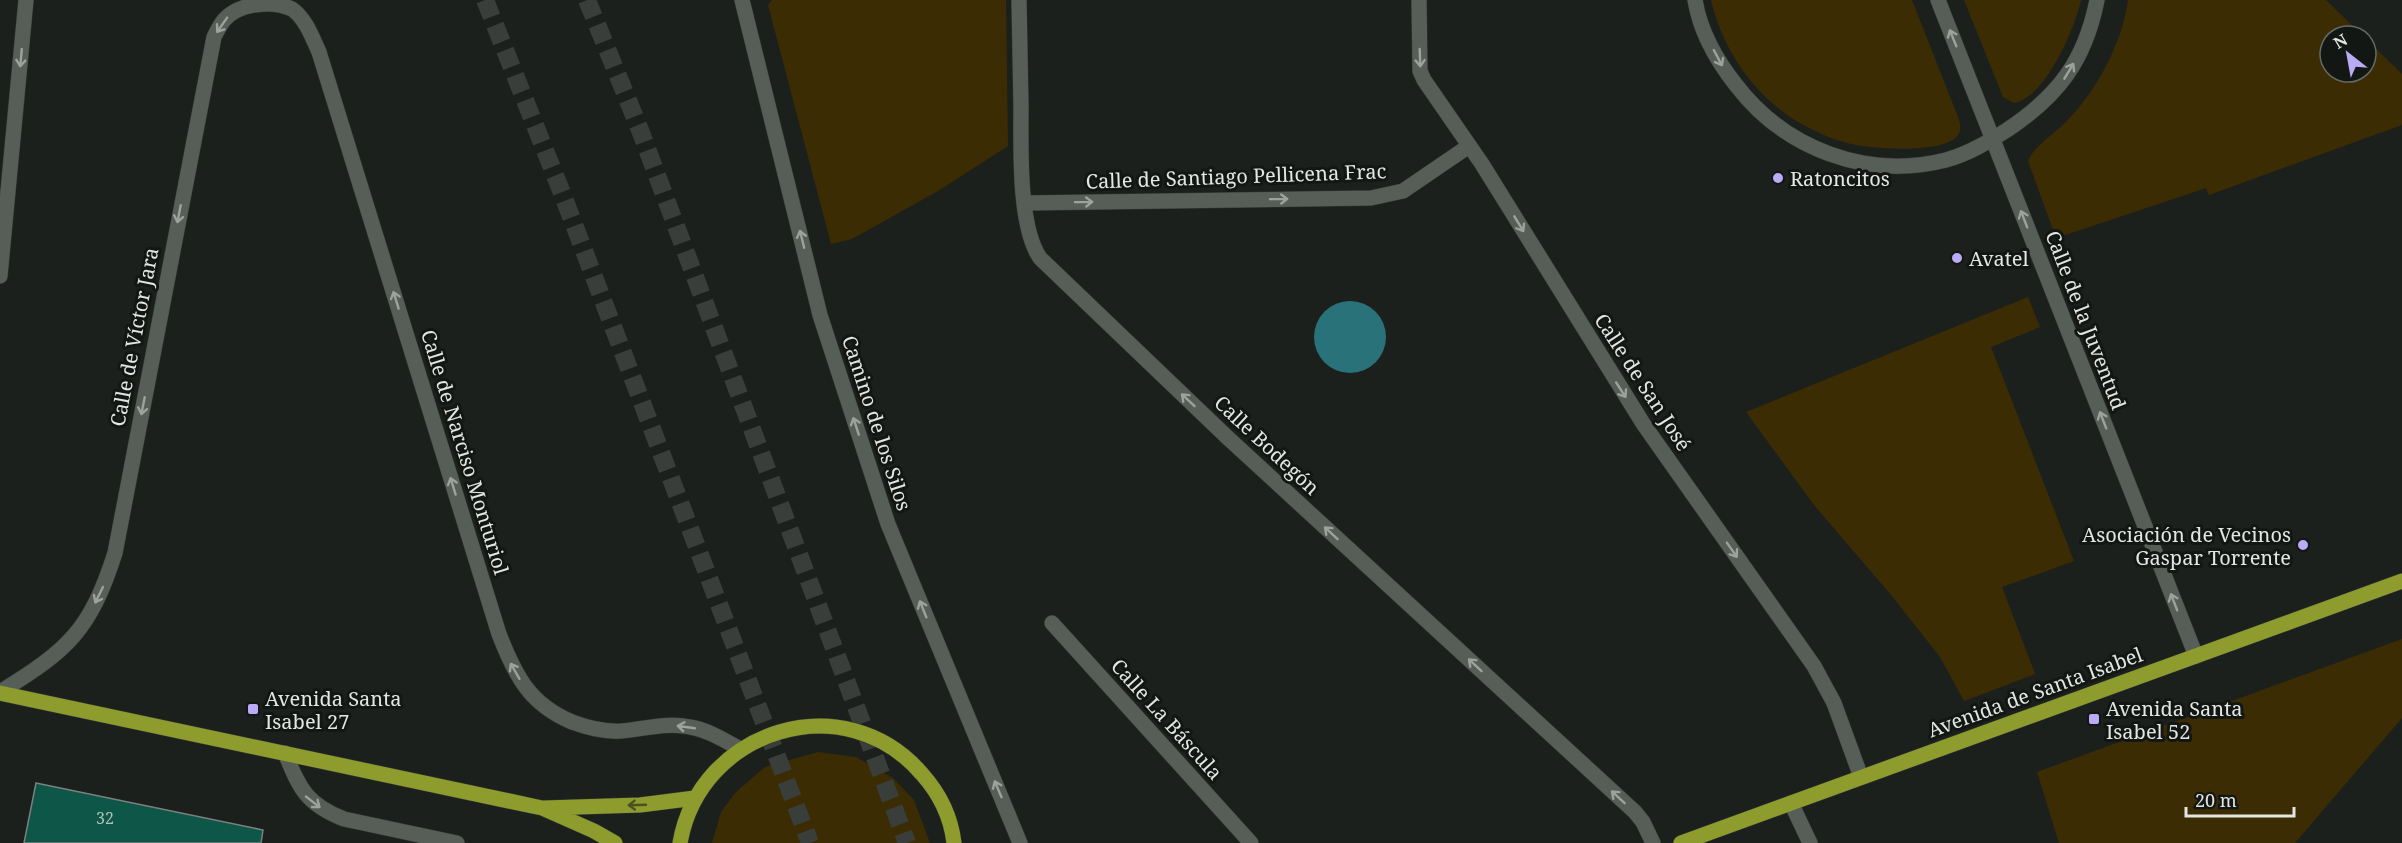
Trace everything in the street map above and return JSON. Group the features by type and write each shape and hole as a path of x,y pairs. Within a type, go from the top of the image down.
{"main road":[{"name":"Avenida de Santa Isabel","path":"1682,843 2402,581"},
{"path":"0,693 542,808 615,843"},
{"path":"680,843 687,815 707,779 740,749 764,736 789,729 816,726 843,728 869,735 893,748 907,759 932,785 945,808 956,840"},
{"path":"542,808 640,805 695,798"}],"street":[{"path":"0,276 27,0"},
{"name":"Camino de los Silos","path":"742,0 820,315 888,524 1020,843"},
{"name":"Calle Bodegón","path":"1019,0 1022,174 1032,242 1043,262 1228,438 1635,812 1643,822 1653,843"},
{"name":"Calle de San José","path":"1419,0 1420,70 1431,92 1469,146 1644,425 1814,666 1834,703 1861,777"},
{"path":"1695,0 1705,32 1729,76 1756,109 1778,128 1803,144 1856,162 1893,166 1946,160 1993,139 2044,103 2067,77 2084,44 2097,0"},
{"name":"Calle de la Juventud","path":"1938,0 2196,656"},
{"name":"Calle de Víctor Jara","path":"0,693 45,663 76,636 91,613 108,575 115,553 214,37 223,21 237,9 255,3 274,2 292,9"},
{"name":"Calle de Narciso Monturiol","path":"292,9 307,25 319,52 499,634 512,667 529,693 542,706 582,726 619,731 665,725 689,726 705,731 740,749"},
{"name":"Calle de Santiago Pellicena Frac","path":"1025,203 1371,198 1403,191 1469,146"},
{"name":"Calle La Báscula","path":"1052,623 1251,843"},
{"path":"285,753 304,795 328,813 344,819 457,843"},
{"path":"1791,803 1810,843"}],"shaded area":[{"path":"772,0 1006,0 1008,146 938,191 852,239 831,244 768,5"},
{"path":"1711,0 1912,0 1958,117 1960,126 1958,135 1951,141 1924,148 1891,148 1851,144 1806,126 1769,100 1743,71 1724,37"},
{"path":"1964,0 2081,0 2066,43 2048,75 2026,98 2014,103 2003,97"},
{"path":"2128,0 2326,0 2351,24 2318,24 2318,84 2378,84 2378,51 2402,74 2402,125 2209,195 2206,188 2056,238 2028,161 2039,145 2066,122 2088,96 2114,50"},
{"path":"2028,297 2040,327 1991,347 2074,561 2002,587 2035,674 1964,701 1940,657 1891,595 1814,505 1746,412"},
{"path":"2402,639 2402,718 2295,843 2059,843 2037,772"},
{"path":"818,752 856,757 893,778 914,800 930,843 712,843 721,812 735,793 765,767"}],"water":[{"path":"1357,301 1376,311 1384,323 1386,337 1384,351 1376,363 1364,371 1343,373 1324,363 1316,351 1314,330 1324,311 1336,303"}],"building":[{"path":"36,783 263,830 261,843 24,843"}],"tunnel":[{"path":"485,0 562,193 810,843"},
{"path":"587,0 640,130 907,843"}],"place":[{"name":"Ratoncitos","path":"1778,178"},
{"name":"Avatel","path":"1957,258"},
{"name":"Asociación de Vecinos Gaspar Torrente","path":"2303,545"},
{"name":"Avenida Santa Isabel 27","path":"253,709"},
{"name":"Avenida Santa Isabel 52","path":"2094,719"}]}
